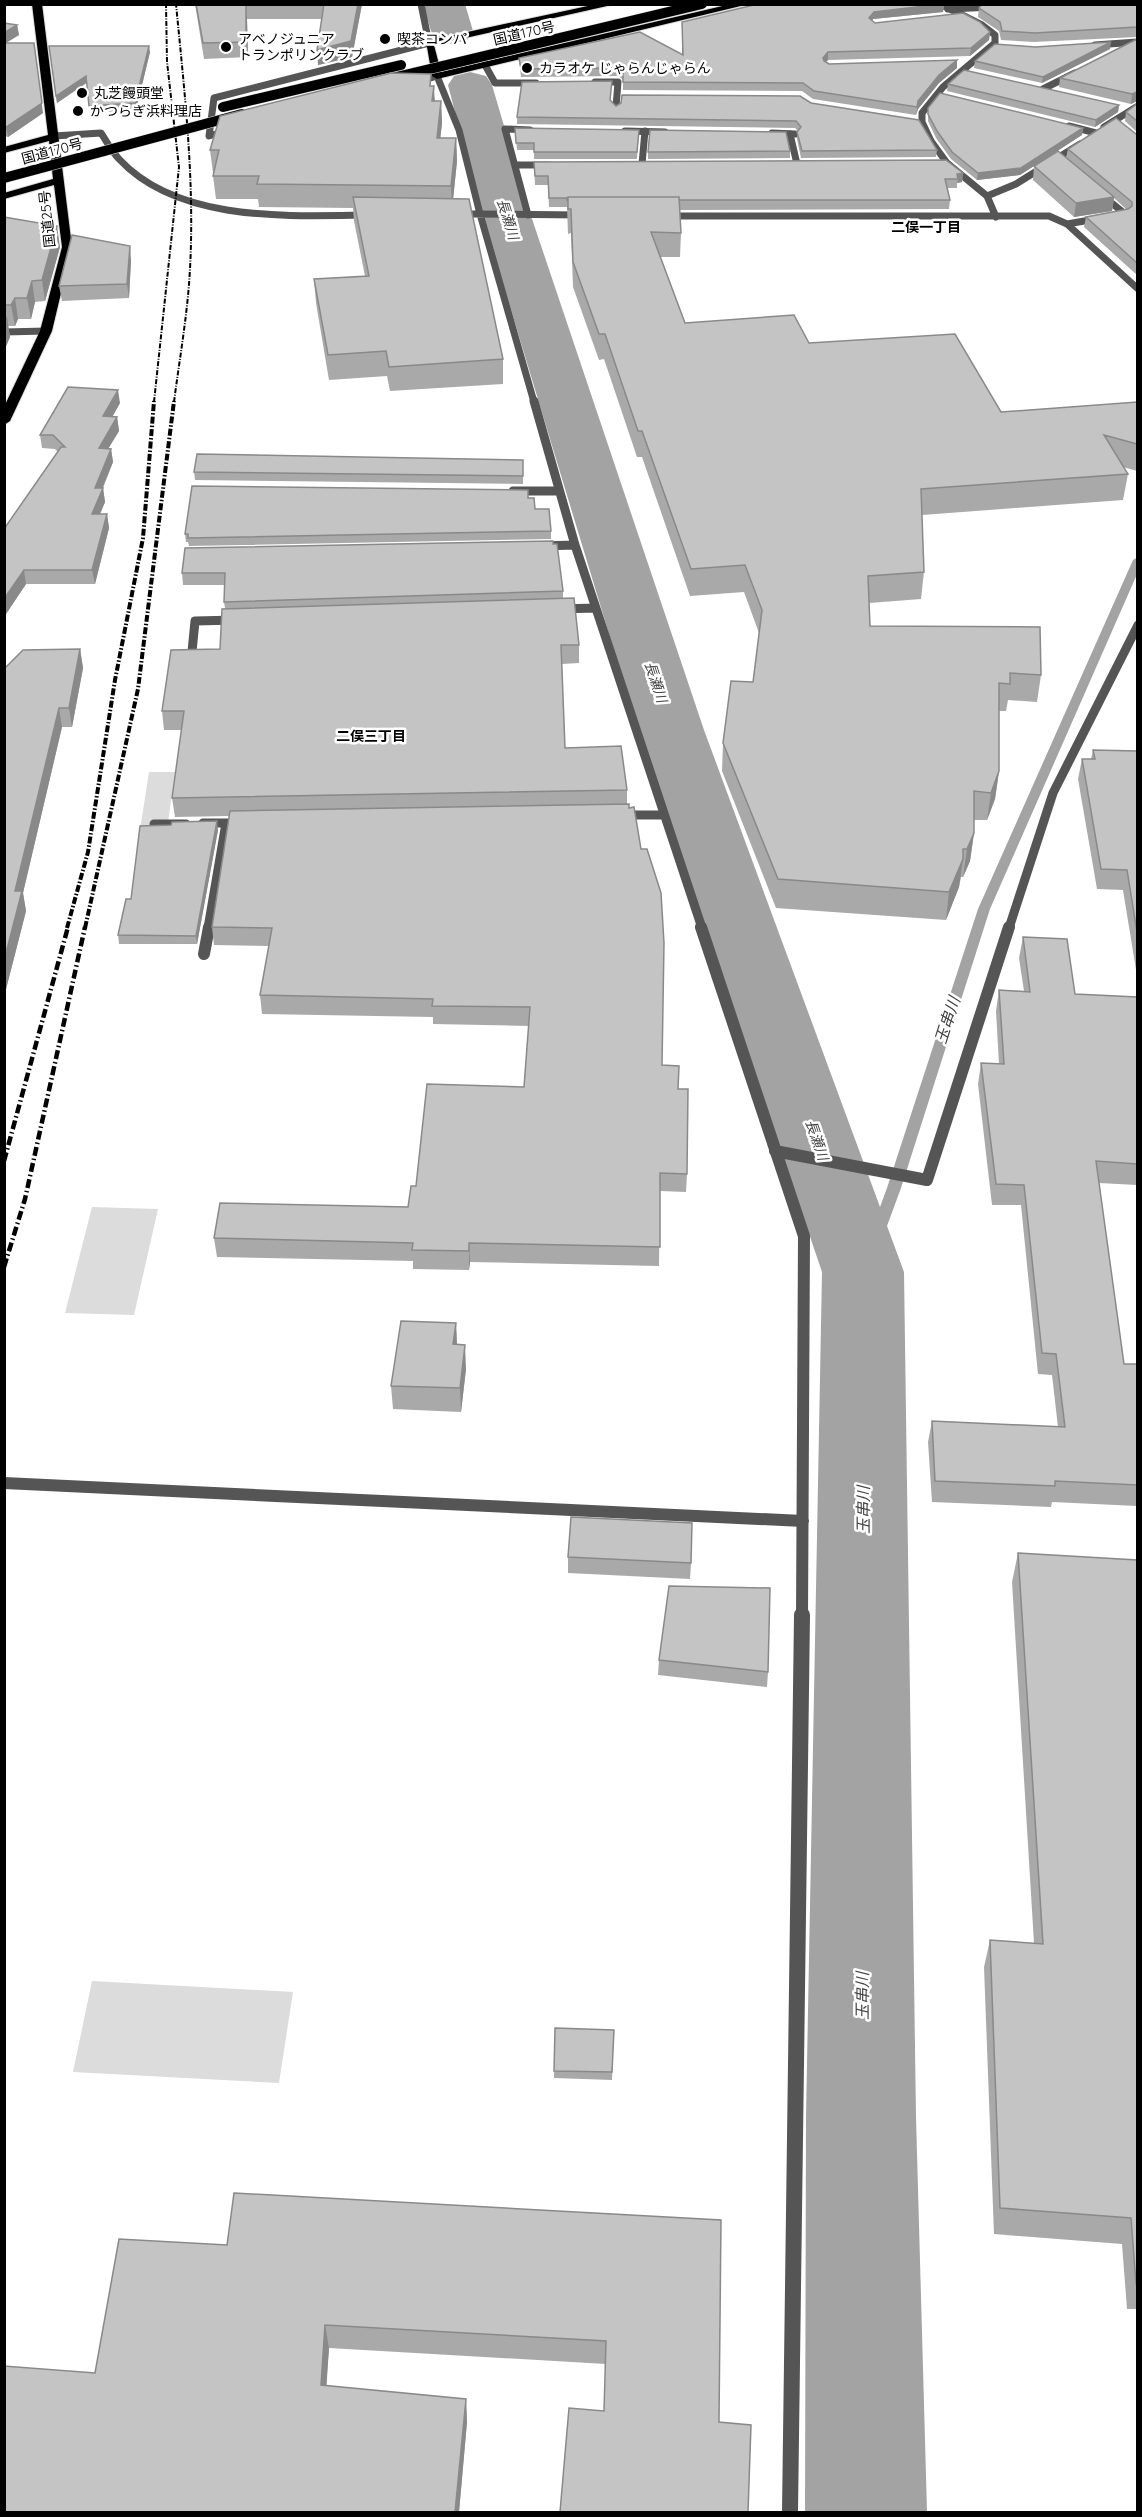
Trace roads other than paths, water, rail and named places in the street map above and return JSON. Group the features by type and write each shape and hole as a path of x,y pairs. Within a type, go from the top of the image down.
{"highway":[{"name":"国道25号","path":"4,420 46,331 67,247 38,4"},
{"path":"612,4 429,44 437,76 745,4"},
{"name":"国道170号","path":"203,112 661,4"},
{"name":"国道170号","path":"4,178 224,118 702,4"},
{"name":"国道170号","path":"4,168 137,131"},
{"path":"7,148 54,136"},
{"path":"4,196 58,181"}],"street":[{"path":"243,127 209,136 214,98 429,44 421,4"},
{"path":"940,4 949,13 982,25 995,35 995,43 937,94 922,113 922,122 931,141 947,163 987,196 996,217"},
{"path":"949,13 1003,7"},
{"path":"1091,45 1137,42 1116,53"},
{"path":"992,45 1003,46"},
{"path":"956,62 973,62"},
{"path":"485,65 495,83 540,83"},
{"path":"1043,89 1084,68"},
{"path":"962,71 974,74"},
{"path":"414,82 437,76 459,130 480,214 574,545 804,1236 803,1521 790,2512"},
{"path":"585,82 618,82 616,107"},
{"path":"1031,87 1053,92"},
{"path":"937,94 948,97"},
{"path":"617,96 628,96"},
{"path":"987,196 1016,184 1137,105"},
{"path":"1119,107 1130,109"},
{"path":"1114,120 1122,126"},
{"path":"911,121 922,122"},
{"path":"1062,125 1096,133"},
{"path":"528,215 505,129 540,130"},
{"path":"622,131 668,132"},
{"path":"642,164 645,131"},
{"path":"54,136 100,133 122,162 149,182 176,195 233,212 376,215"},
{"path":"768,133 792,134 797,164"},
{"path":"1057,158 1066,165"},
{"path":"936,163 947,163"},
{"path":"631,164 654,164"},
{"path":"785,164 808,164"},
{"path":"515,165 561,165"},
{"path":"1066,224 1125,214 1091,186"},
{"path":"468,214 586,215"},
{"path":"655,216 1049,216 1066,224 1137,290"},
{"path":"4,332 46,331"},
{"path":"499,491 559,492"},
{"path":"527,546 574,545"},
{"path":"548,609 595,608"},
{"path":"191,662 195,621 242,620"},
{"path":"775,1151 927,1180 1053,793 1132,646 1137,625"},
{"path":"604,816 663,815"},
{"path":"154,824 249,822"},
{"path":"204,954 226,823"},
{"path":"4,1483 803,1521"}],"waterway":[{"name":"長瀬川","path":"444,4 452,31"},
{"name":"玉串川","path":"470,85 503,204 671,730 863,1272 861,2117 866,2512"},
{"name":"玉串川","path":"863,1272 894,1188 984,909 1138,560"}],"railway":[{"path":"154,402 179,167 167,62 166,4"},
{"path":"174,402 188,299 191,249 188,144 176,4"},
{"path":"67,928 88,852 115,680 143,538 154,401"},
{"path":"85,928 138,689 174,401"},
{"path":"4,1161 68,927"},
{"path":"4,1267 25,1199 85,927"}],"place":[{"name":"喫茶コンパ","path":"385,39"},
{"name":"アベノジュニア トランポリンクラブ","path":"226,47"},
{"name":"カラオケ じゃらんじゃらん","path":"527,68"},
{"name":"丸芝饅頭堂","path":"82,93"},
{"name":"かつらぎ浜料理店","path":"78,111"}],"district":[{"name":"二俣一丁目","path":"926,227"},
{"name":"二俣三丁目","path":"371,736"}]}
